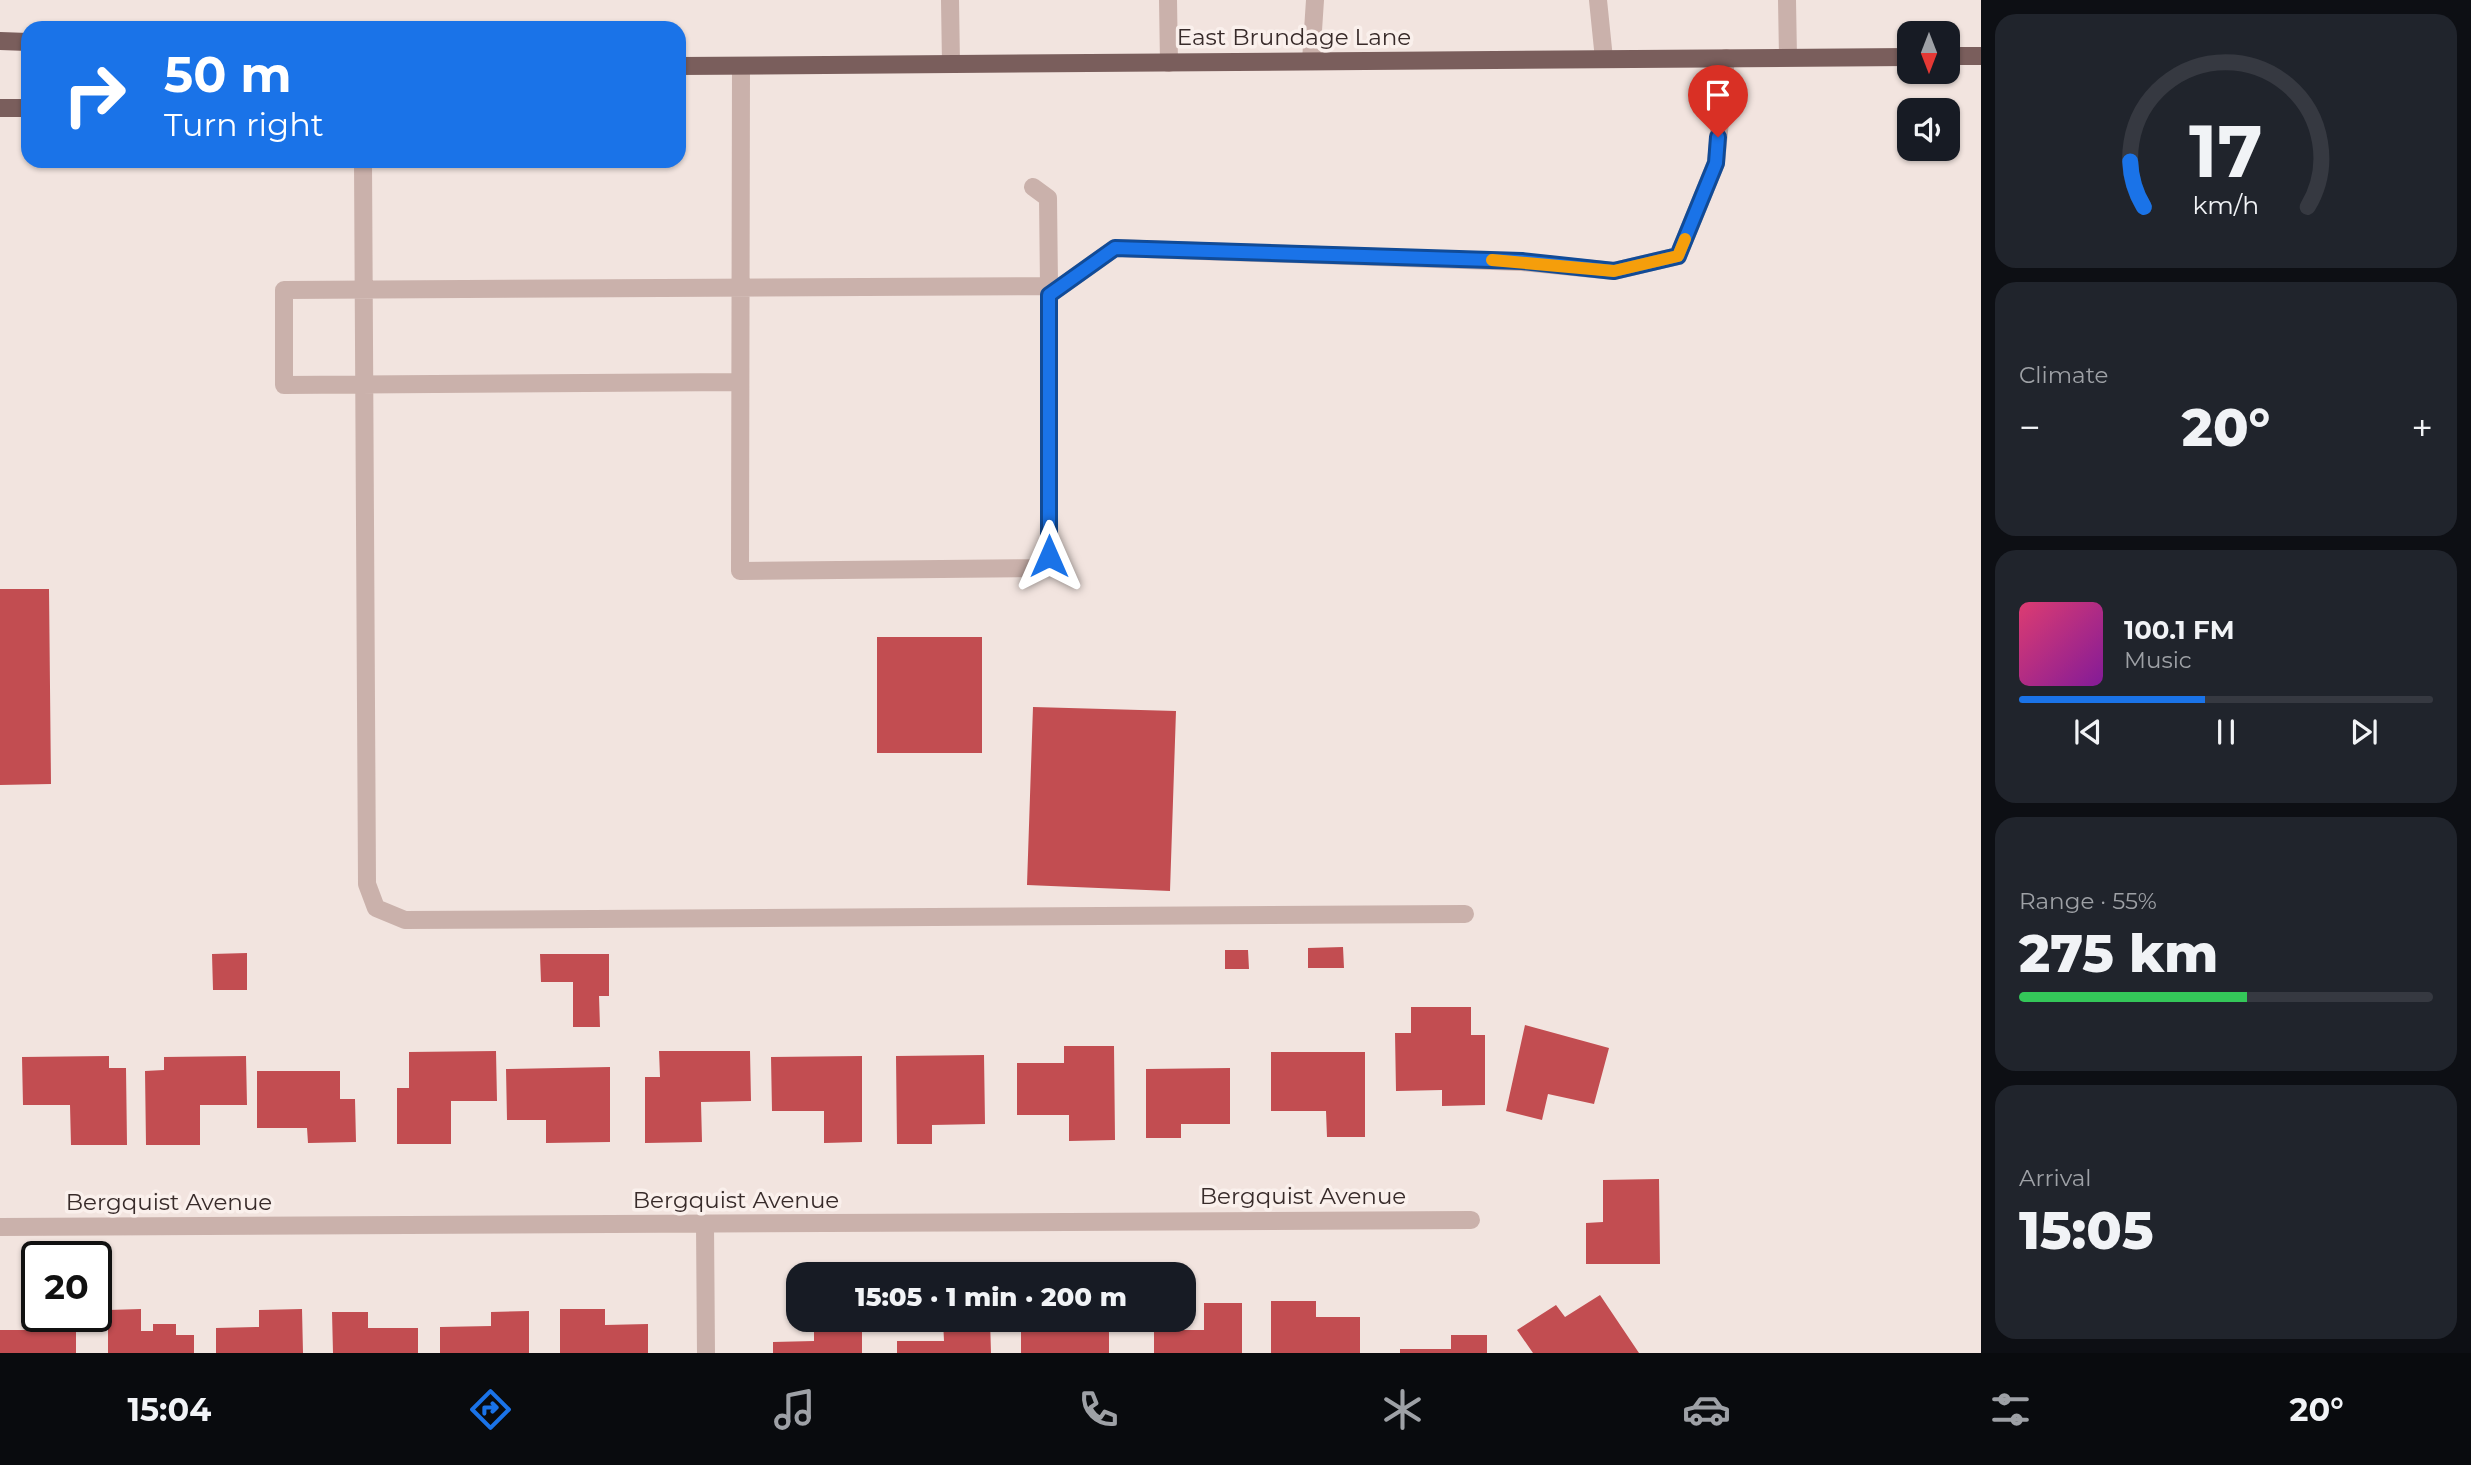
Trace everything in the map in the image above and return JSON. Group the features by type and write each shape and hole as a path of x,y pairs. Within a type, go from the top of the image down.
{"main road":[{"path":"0,41 21,42"},
{"path":"1960,56 1981,56"},
{"name":"East Brundage Lane","path":"686,66 1897,57"},
{"path":"0,108 21,108"}],"street":[{"path":"950,0 951,64"},
{"path":"1168,0 1169,62"},
{"path":"1311,61 1315,0"},
{"path":"1598,0 1604,59"},
{"path":"1787,0 1788,57"},
{"path":"740,382 284,385 284,290 1049,290 1115,248 1522,261 1614,271 1678,256 1716,163 1726,58"},
{"path":"741,66 740,571 1033,568 1049,556 1048,198 1033,187"},
{"path":"363,168 367,884 376,908 405,920 1465,914"},
{"name":"Bergquist Avenue","path":"0,1227 1472,1220"},
{"path":"705,1225 706,1353"}],"building":[{"path":"0,589 49,589 51,784 0,785"},
{"path":"877,637 982,637 982,753 877,753"},
{"path":"1033,707 1176,711 1170,891 1027,885"},
{"path":"1343,947 1344,968 1308,968 1308,948"},
{"path":"1225,950 1248,950 1249,969 1225,969"},
{"path":"247,953 247,990 213,990 212,954"},
{"path":"540,954 609,954 609,996 599,996 600,1027 573,1027 573,982 541,982"},
{"path":"1411,1007 1471,1007 1471,1035 1485,1035 1485,1105 1442,1106 1442,1090 1396,1091 1395,1033 1411,1033"},
{"path":"1525,1025 1609,1048 1594,1104 1548,1094 1542,1120 1506,1111"},
{"path":"1064,1046 1114,1046 1115,1140 1069,1141 1069,1115 1017,1115 1017,1063 1064,1063"},
{"path":"496,1051 497,1101 451,1101 451,1144 397,1144 397,1088 409,1088 409,1052"},
{"path":"659,1051 750,1051 751,1101 701,1102 702,1142 645,1143 645,1077 660,1077"},
{"path":"1271,1052 1365,1052 1365,1137 1327,1137 1326,1111 1271,1111"},
{"path":"984,1055 985,1124 932,1125 932,1144 897,1144 896,1056"},
{"path":"109,1056 109,1068 126,1068 127,1145 71,1145 70,1105 23,1105 22,1057"},
{"path":"246,1056 247,1105 200,1105 200,1145 146,1145 145,1071 164,1070 164,1057"},
{"path":"862,1056 862,1142 824,1143 824,1111 772,1111 771,1057"},
{"path":"610,1067 610,1142 546,1143 546,1120 507,1120 506,1069"},
{"path":"1230,1068 1230,1124 1181,1124 1181,1138 1146,1138 1146,1069"},
{"path":"257,1071 340,1071 340,1099 355,1099 356,1142 308,1143 307,1128 257,1128"},
{"path":"1659,1179 1660,1264 1586,1264 1586,1223 1603,1222 1603,1180"},
{"path":"1600,1295 1639,1353 1533,1353 1517,1330 1556,1305 1565,1317"},
{"path":"1271,1301 1316,1301 1316,1317 1360,1317 1360,1353 1271,1353"},
{"path":"1204,1303 1242,1303 1242,1353 1154,1353 1154,1332 1204,1330"},
{"path":"141,1309 141,1331 153,1331 153,1324 176,1324 176,1335 194,1335 194,1353 108,1353 112,1310"},
{"path":"302,1309 303,1353 216,1353 216,1328 259,1327 259,1310"},
{"path":"560,1309 605,1309 605,1325 648,1324 648,1353 560,1353"},
{"path":"529,1311 529,1353 440,1353 440,1327 491,1326 491,1312"},
{"path":"332,1312 368,1312 368,1328 418,1328 418,1353 333,1353"},
{"path":"0,1330 76,1332 76,1353 0,1353"},
{"path":"814,1332 862,1332 862,1353 773,1353 773,1342 814,1341"},
{"path":"944,1332 990,1332 991,1353 897,1353 897,1341 944,1341"},
{"path":"1021,1332 1109,1332 1109,1353 1021,1353"},
{"path":"1451,1335 1487,1335 1487,1353 1400,1353 1400,1349 1451,1349"}],"slow traffic":[{"path":"1492,260 1614,271 1678,256 1685,239"}],"route":[{"path":"1049,556 1049,295 1115,248 1522,261 1614,271 1678,256 1716,163 1718,137"}]}
